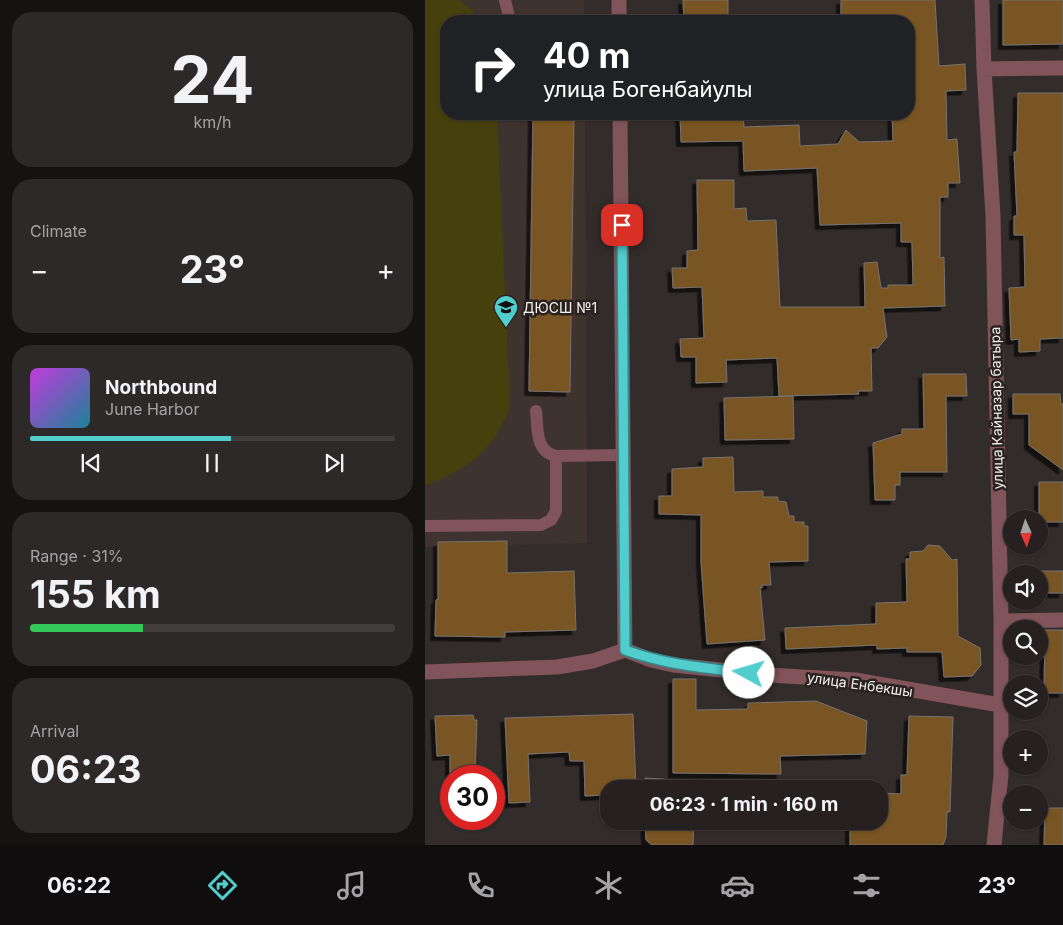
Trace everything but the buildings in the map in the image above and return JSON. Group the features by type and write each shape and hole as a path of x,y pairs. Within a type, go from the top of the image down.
{"street":[{"path":"619,0 619,15"},
{"name":"улица Кайназар батыра","path":"983,0 984,68 993,216 1001,621 999,705 1001,775 994,845"},
{"path":"984,68 1063,68"},
{"path":"425,672 557,667 593,661 625,650 620,120"},
{"path":"1001,621 1063,620"},
{"name":"улица Енбекшы","path":"625,650 651,660 673,664 768,675 855,680 999,705"}],"lane":[{"path":"505,0 509,15"},
{"path":"536,411 539,443 549,455 624,455"},
{"path":"425,526 541,525 551,520 556,511 556,456"}],"shaded area":[{"name":"ДЮСШ №1","path":"425,0 584,0 584,15 440,15 440,120 585,120 587,543 425,547"},
{"path":"425,0 459,0 475,15 440,15 440,120 497,120 510,407 496,436 477,457 454,472 425,486"}],"place":[{"name":"ДЮСШ №1","path":"506,328"}],"route":[{"path":"622,225 625,650 651,660 749,673"}]}
